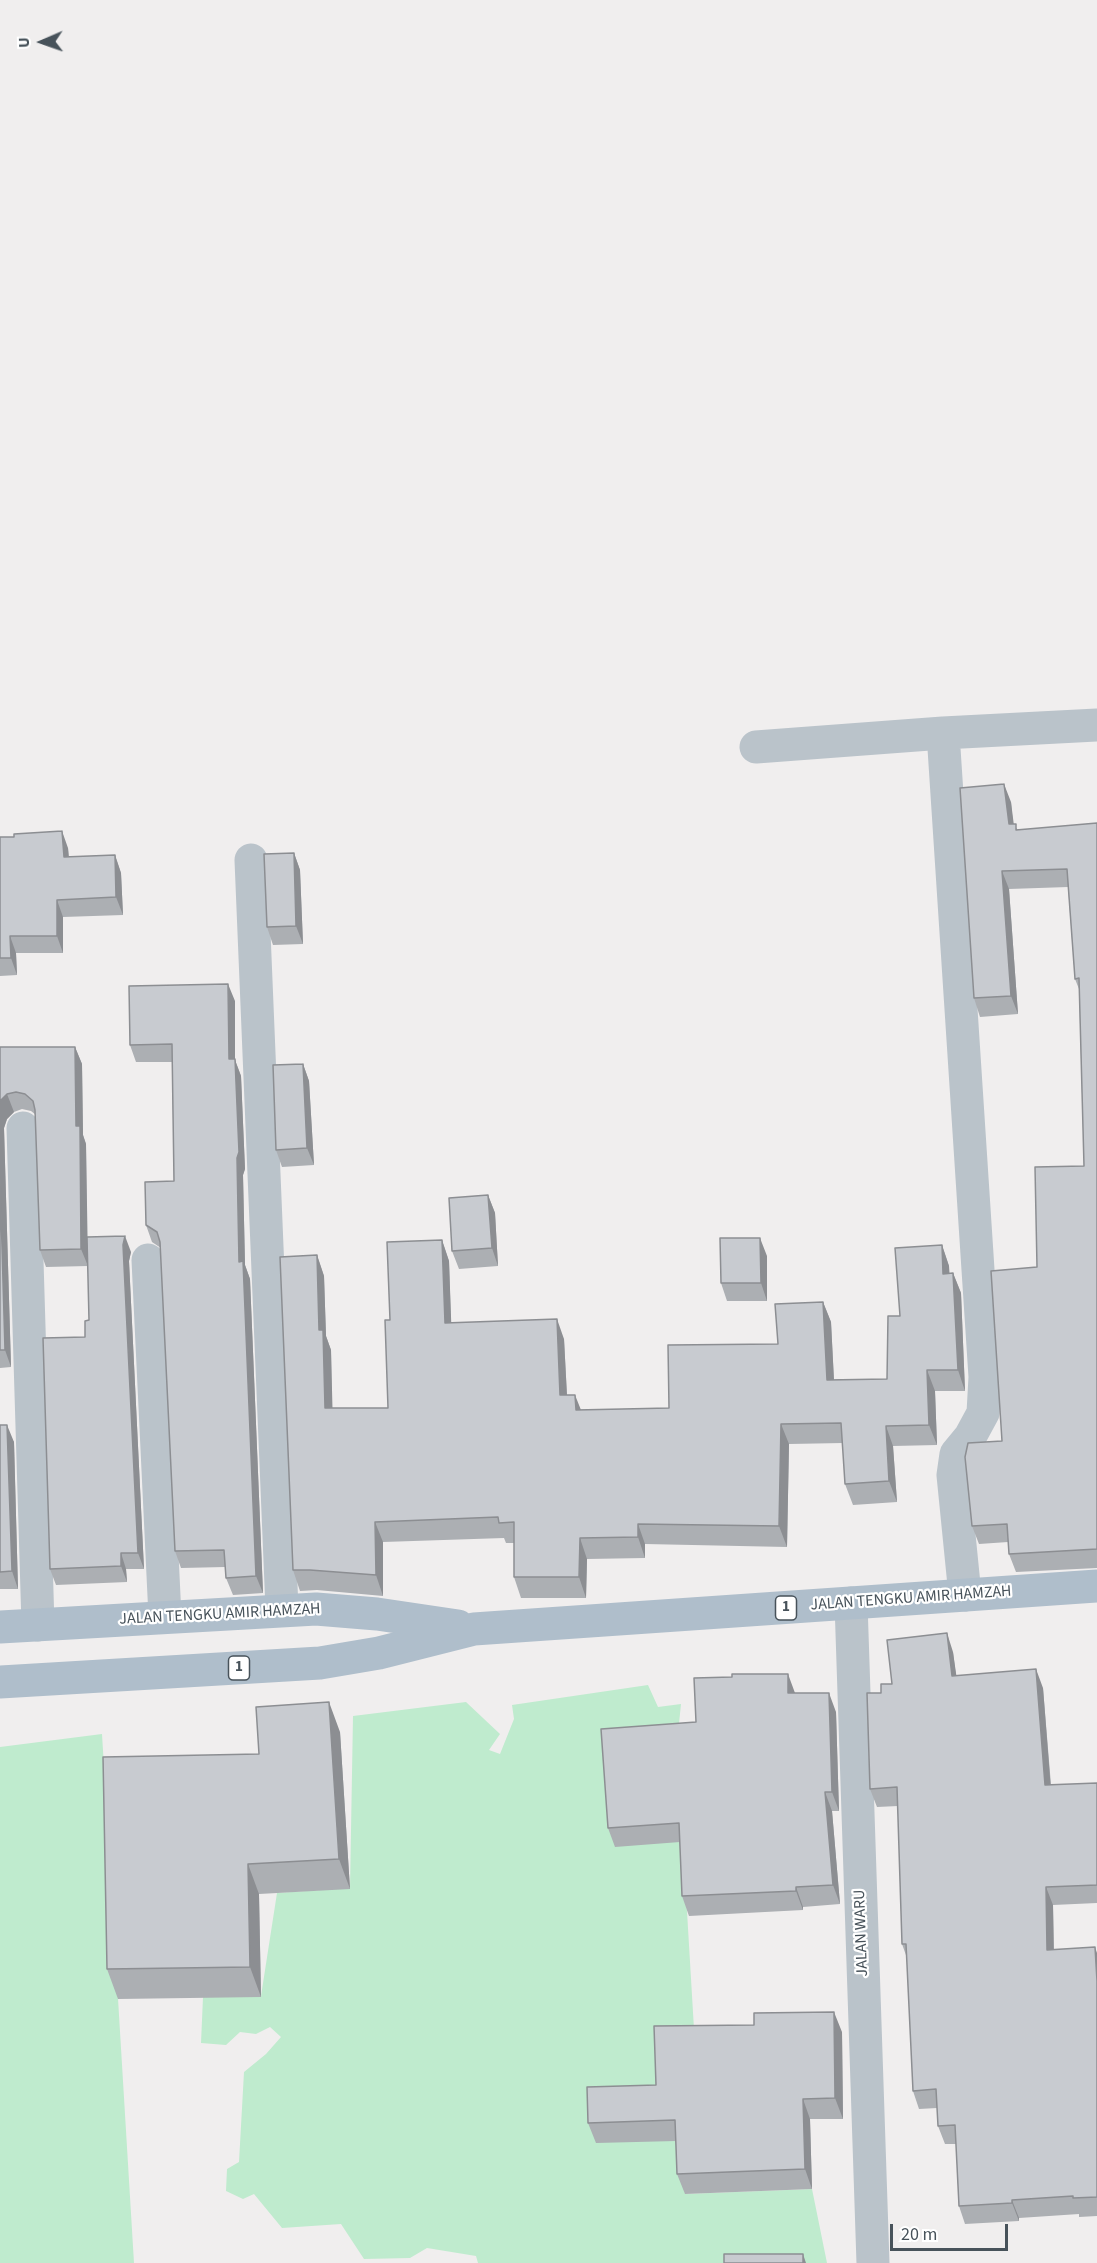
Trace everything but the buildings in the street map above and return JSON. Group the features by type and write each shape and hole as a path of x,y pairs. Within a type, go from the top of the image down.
{"main road":[{"name":"JALAN TENGKU AMIR HAMZAH","path":"0,1682 320,1663 380,1653 474,1629 1097,1586"},
{"name":"JALAN TENGKU AMIR HAMZAH","path":"0,1627 282,1609 316,1609 377,1614 474,1629"}],"street":[{"path":"756,747 943,733 1097,725"},
{"path":"943,733 985,1377 983,1413 970,1437 956,1454 953,1475 965,1595"},
{"path":"251,860 282,1609"},
{"path":"23,1128 38,1625"},
{"path":"148,1260 165,1617"},
{"name":"JALAN WARU","path":"851,1603 873,2263"}],"green space":[{"path":"648,1685 658,1707 681,1704 677,1743 695,2046 681,2141 685,2194 812,2189 827,2263 478,2263 476,2256 427,2248 410,2258 364,2259 341,2224 282,2228 254,2194 243,2199 226,2191 227,2169 239,2162 244,2072 266,2054 281,2037 270,2027 256,2034 240,2032 226,2045 201,2043 203,1997 261,1996 277,1893 350,1888 353,1716 466,1702 500,1734 489,1750 500,1754 514,1719 512,1705"},
{"path":"102,1734 134,2263 0,2263 0,1747"}]}
